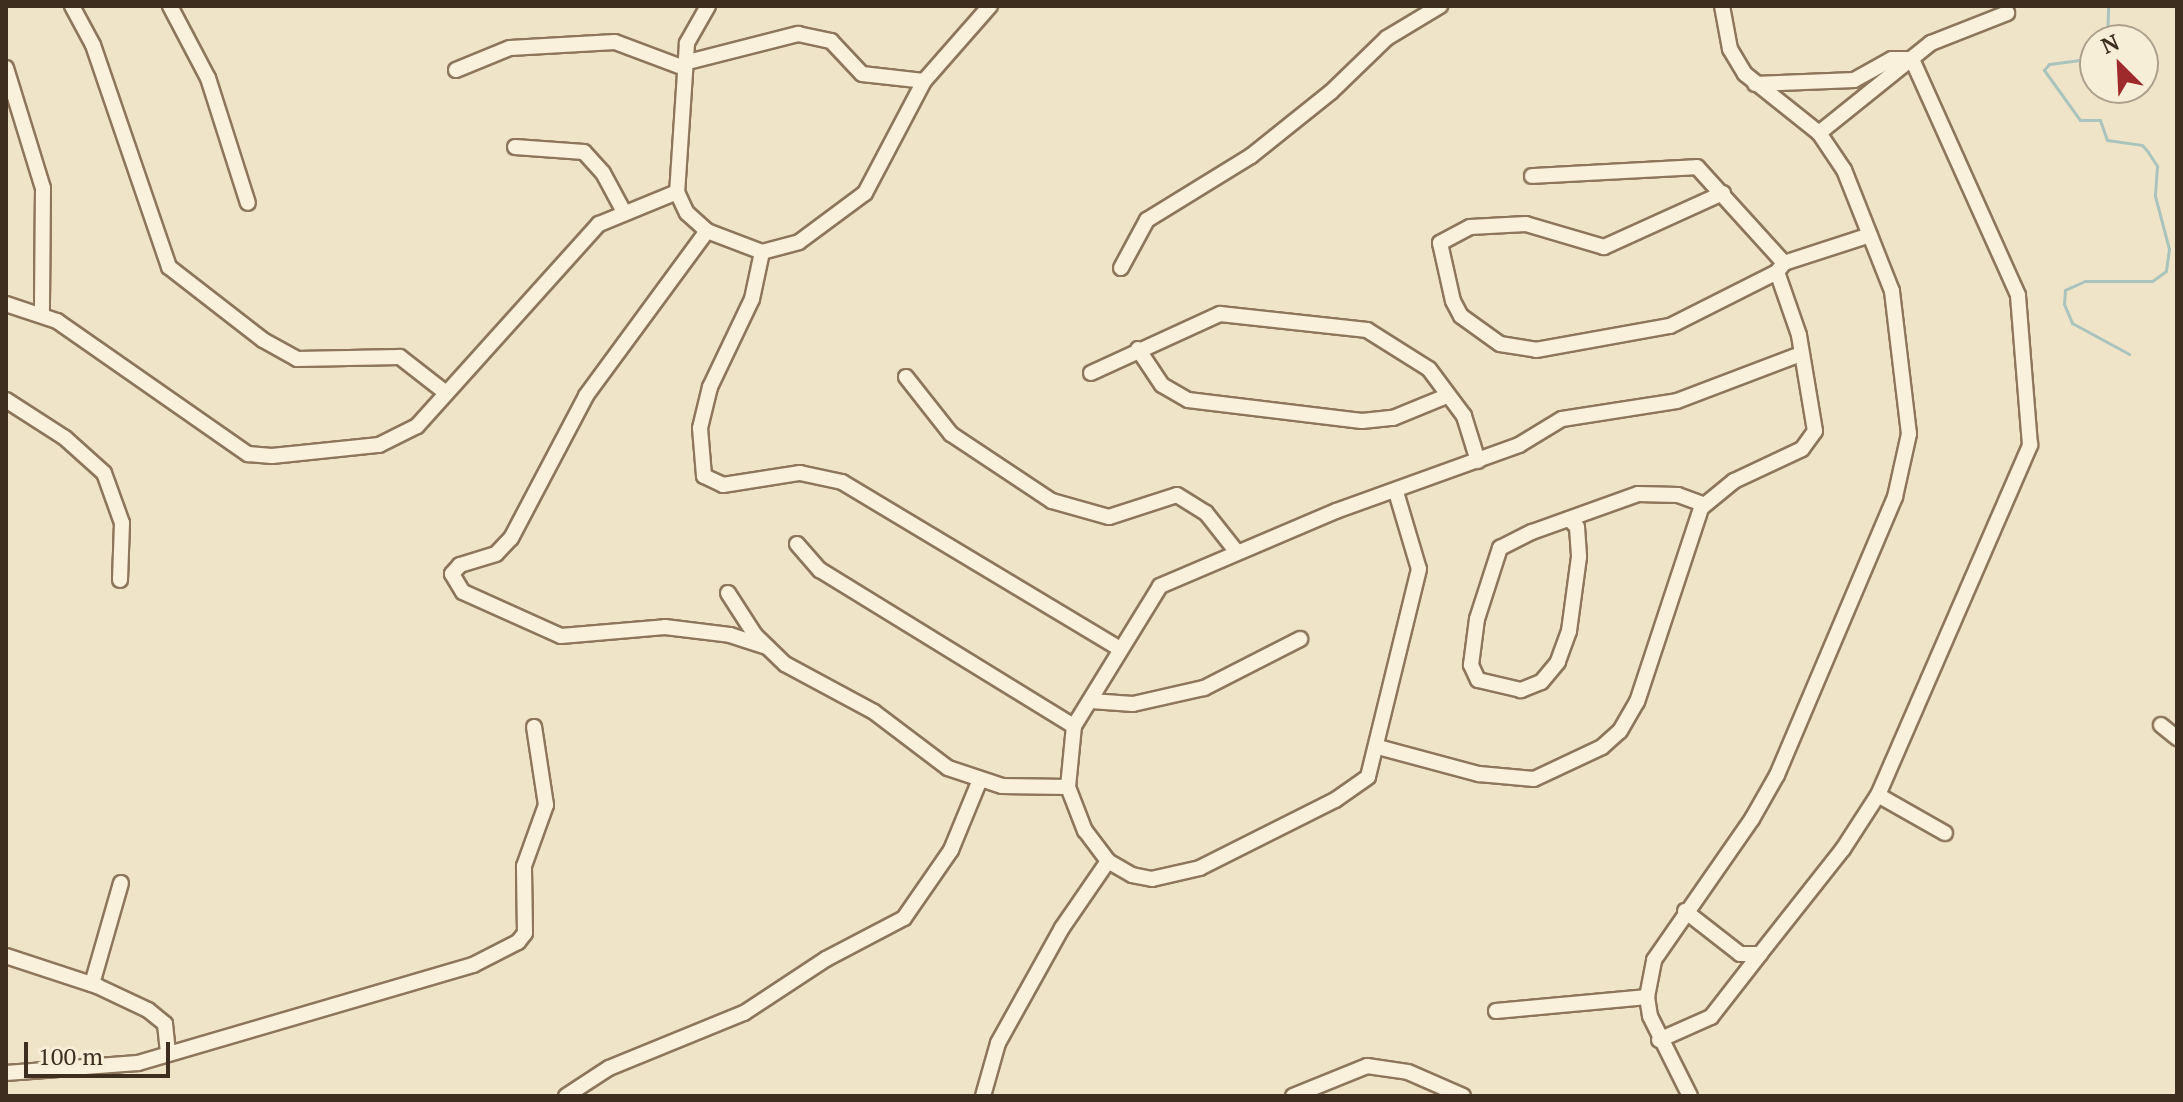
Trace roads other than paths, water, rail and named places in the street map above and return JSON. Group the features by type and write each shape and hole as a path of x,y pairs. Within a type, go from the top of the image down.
{"street":[{"path":"73,6 93,45 169,267 288,354 320,361 400,357 446,393"},
{"path":"170,6 208,78 248,203"},
{"path":"708,6 690,35 684,65 677,192 687,213 707,231 762,252 799,242 865,193 924,81 990,6"},
{"path":"1121,268 1147,220 1251,156 1331,92 1387,38 1440,6"},
{"path":"1690,1096 1659,1040 1647,997 1654,960 1685,911 1752,819 1777,775 1906,463 1908,412 1898,322 1890,282 1844,170 1819,133 1755,84 1730,49 1722,6"},
{"path":"1819,133 1943,37 2007,13"},
{"path":"456,70 510,48 615,42 684,65 798,34 831,41 862,74 924,81"},
{"path":"1755,84 1854,80 1892,59 1912,59"},
{"path":"1659,1040 1711,1017 1878,795 2030,445 2018,295 1912,59"},
{"path":"6,68 43,188 42,313"},
{"path":"515,147 584,152 603,173 624,212"},
{"path":"1378,747 1508,780 1534,779 1602,747 1620,731 1637,702 1693,522 1703,504 1734,481 1802,449 1813,437 1797,325 1780,268 1723,193 1697,167 1532,176"},
{"path":"6,304 42,313 192,418 258,456 388,444 411,431 583,238 624,212 677,192"},
{"path":"1723,193 1604,247 1526,224 1470,227 1440,243 1453,301 1461,316 1500,344 1536,350 1670,326 1780,268 1870,235"},
{"path":"707,231 586,396 511,538 496,554 460,565 452,574 463,592 561,636 665,627 730,635 767,647"},
{"path":"762,252 752,299 710,387 700,428 704,476 723,485 800,473 842,482 1120,649"},
{"path":"1091,373 1220,314 1343,326 1377,334 1429,369 1469,428 1478,461"},
{"path":"1138,349 1162,385 1188,400 1362,421 1393,418 1447,396"},
{"path":"1396,492 1419,569 1378,747 1368,777 1358,787 1200,868 1152,879 1132,875 1108,861 1085,831 1068,787 1074,726 1160,586 1236,551 1519,445 1562,419 1677,401 1801,354"},
{"path":"906,377 951,434 1052,501 1109,517 1177,495 1206,513 1236,551"},
{"path":"6,400 65,438 104,473 122,523 120,580"},
{"path":"1569,519 1577,527 1579,557 1569,631 1558,662 1541,682 1521,690 1478,680 1471,655 1482,593 1497,552 1519,537 1638,494 1678,495 1703,504"},
{"path":"797,544 820,570 1074,726"},
{"path":"728,593 767,647 800,673 874,712 948,768 979,782 1031,790 1068,787"},
{"path":"1091,701 1133,704 1204,688 1300,639"},
{"path":"2161,725 2177,738"},
{"path":"6,1073 122,1067 473,965 521,939 524,866 546,805 534,727"},
{"path":"566,1096 609,1068 744,1013 826,959 904,918 951,850 979,782"},
{"path":"1878,795 1945,833"},
{"path":"983,1096 998,1043 1062,928 1108,861"},
{"path":"92,984 121,883"},
{"path":"1685,911 1740,954 1760,954"},
{"path":"6,956 92,984 163,1020 169,1035 168,1054"},
{"path":"1496,1011 1647,997"},
{"path":"1293,1096 1367,1066 1396,1069 1433,1091 1463,1096"}],"waterway":[{"path":"2107,24 2108,6"},
{"path":"2079,60 2049,64 2044,70 2080,120 2100,120 2107,140 2142,145 2157,166 2155,196 2169,249 2166,271 2152,281 2085,281 2065,290 2064,304 2072,323 2129,354"}]}
